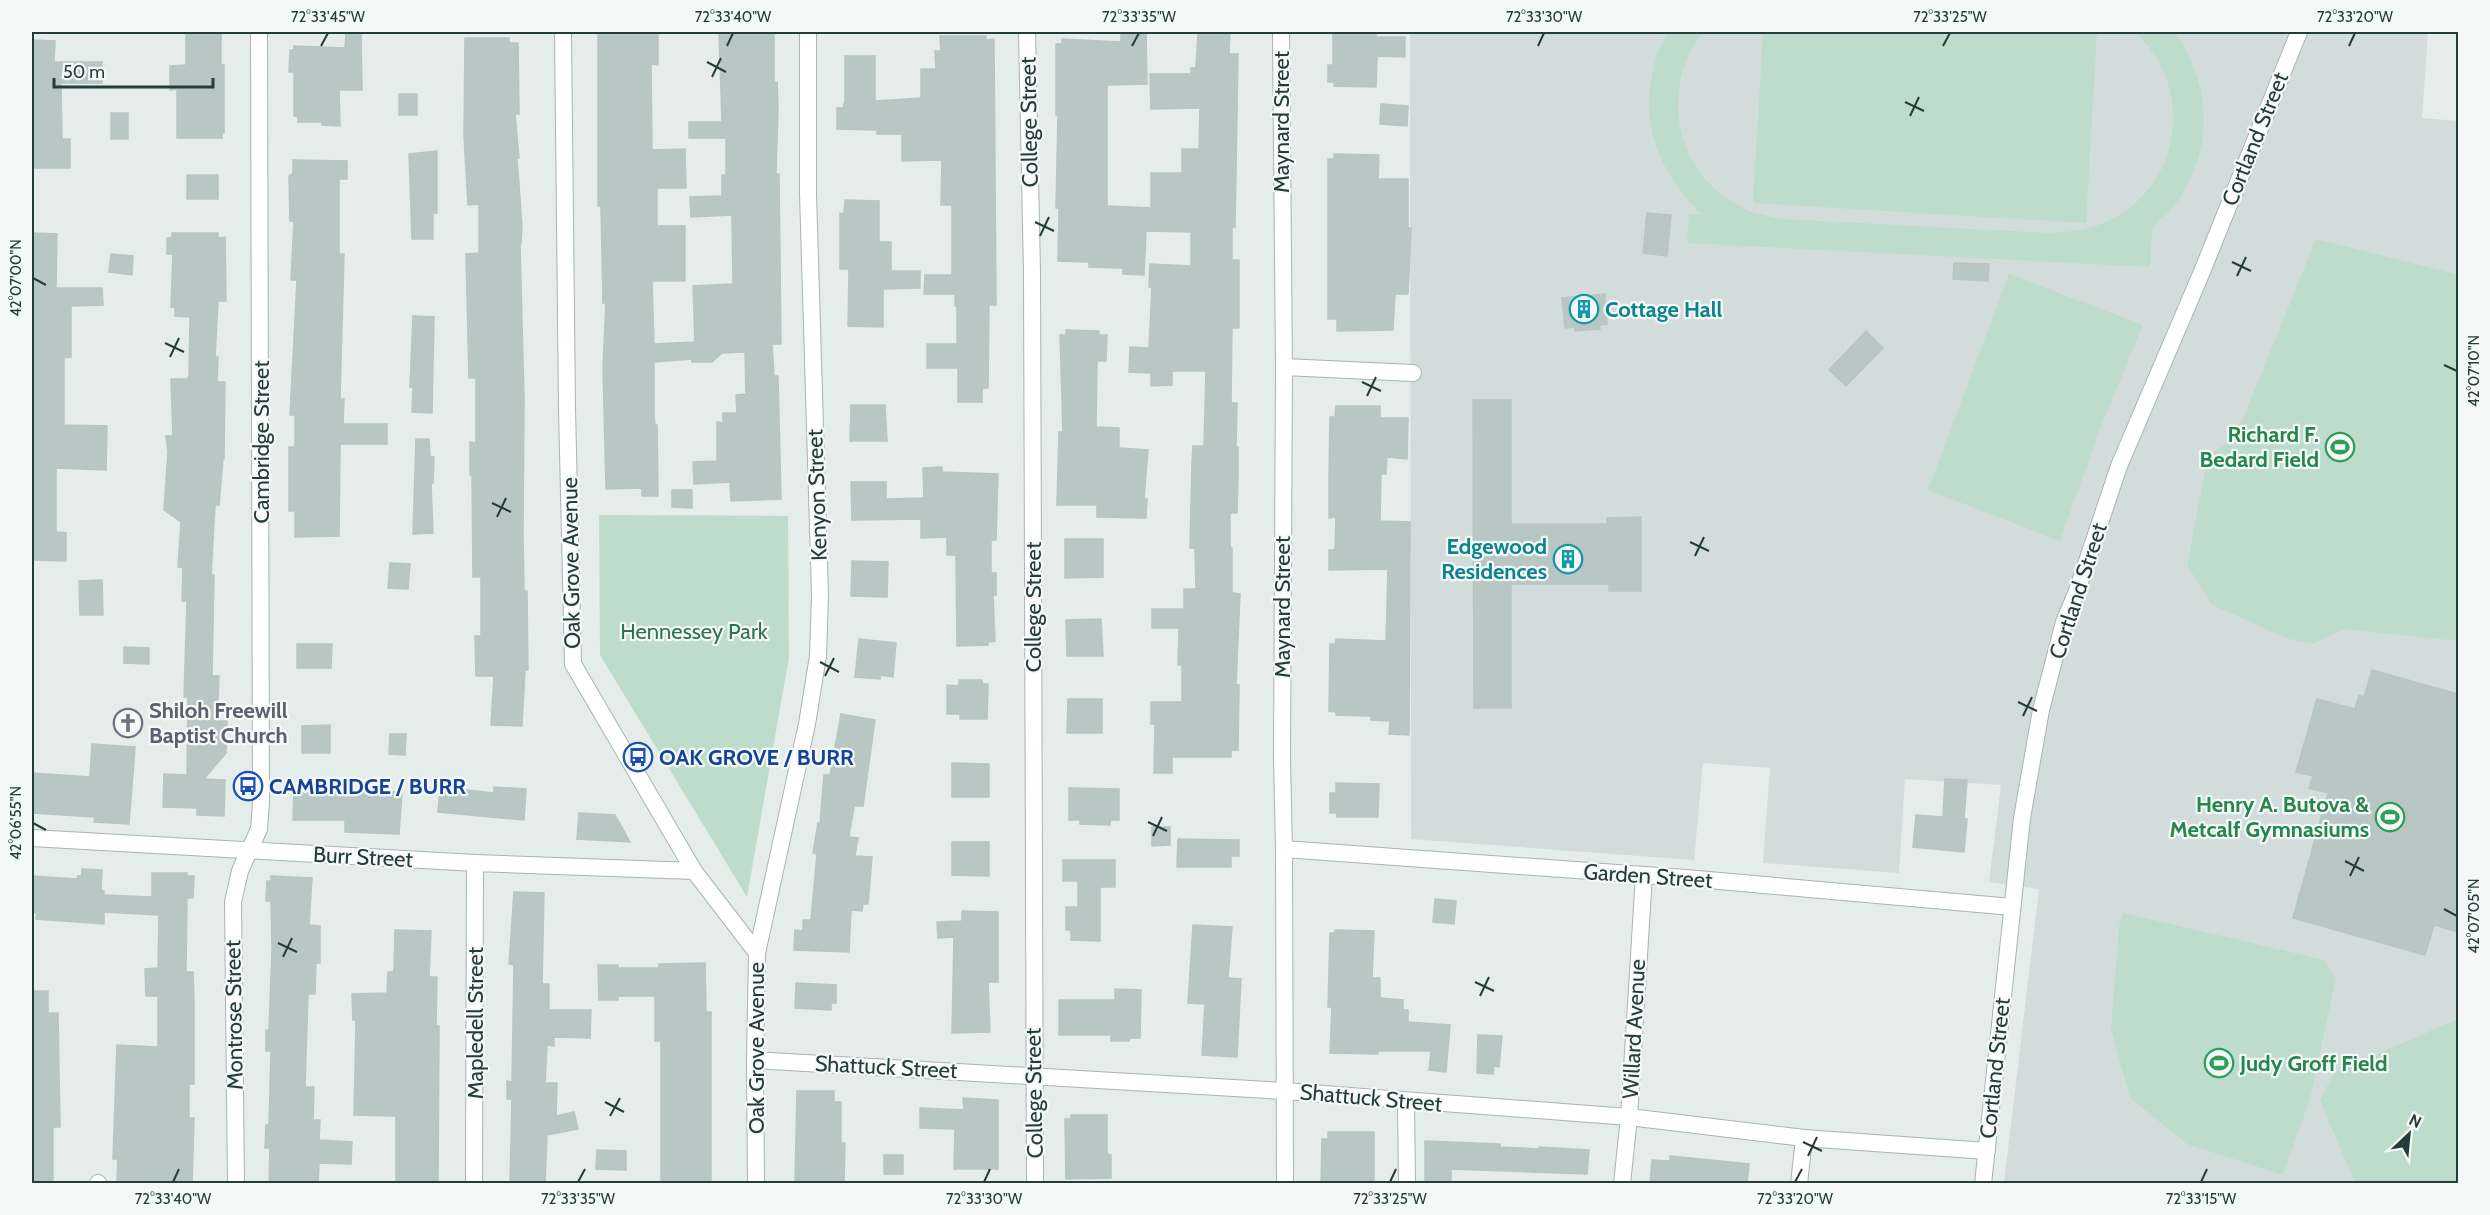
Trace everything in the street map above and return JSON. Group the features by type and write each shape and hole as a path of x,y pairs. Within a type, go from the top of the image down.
{"street":[{"name":"Cambridge Street","path":"249,850 259,829 261,803 259,32"},
{"name":"Oak Grove Avenue","path":"562,32 573,663 694,871 758,952 755,1060 756,1184"},
{"name":"Kenyon Street","path":"758,952 807,724 818,656 820,594 808,193 808,32"},
{"name":"College Street","path":"1027,32 1032,272 1035,1184"},
{"name":"Maynard Street","path":"1281,32 1284,368 1282,758 1285,1184"},
{"name":"Cortland Street","path":"1983,1184 2022,818 2041,710 2064,622 2077,591 2119,466 2299,32"},
{"path":"1284,368 1413,373"},
{"name":"Burr Street","path":"32,838 475,863 694,871"},
{"name":"Garden Street","path":"1284,849 1644,875 2012,907"},
{"name":"Montrose Street","path":"236,1184 233,902 240,871 249,850"},
{"name":"Mapledell Street","path":"474,1184 475,863"},
{"name":"Willard Avenue","path":"1622,1184 1629,1117 1644,875"},
{"name":"Shattuck Street","path":"755,1060 1284,1091 1406,1102 1629,1117 1804,1138 1987,1151"},
{"path":"1406,1102 1407,1184"},
{"path":"1799,1184 1804,1138"}],"shaded area":[{"path":"1410,32 2428,32 2422,118 2458,121 2458,1183 2004,1183 2039,889 1989,882 2001,785 1905,779 1899,873 1763,863 1770,768 1703,763 1694,860 1411,839"}],"green space":[{"path":"1668,32 1703,32 1689,55 1681,79 1678,103 1680,127 1687,150 1700,172 1717,191 1744,209 1766,216 1783,219 2049,233 2083,229 2108,221 2139,200 2156,179 2167,155 2173,129 2172,103 2166,77 2153,53 2135,32 2175,32 2186,49 2200,86 2203,106 2201,145 2196,164 2183,192 2173,207 2154,226 2150,267 1687,243 1689,214 1702,215 1688,200 1666,168 1652,133 1650,114 1649,95 1652,74 1658,52"},
{"path":"1763,32 2097,32 2086,223 1753,203"},
{"name":"Richard F. Bedard Field","path":"2316,239 2458,275 2458,641 2344,629 2313,644 2289,639 2212,605 2187,565 2208,456 2235,438"},
{"path":"2009,274 2143,325 2099,431 2060,541 1928,490"},
{"name":"Hennessey Park","path":"599,515 788,516 789,657 747,897 600,655"},
{"name":"Judy Groff Field","path":"2123,913 2324,960 2336,978 2310,1099 2283,1175 2187,1144 2130,1098 2111,1029 2119,927"},
{"path":"2458,1019 2458,1183 2355,1183 2320,1100 2334,1073"}],"building":[{"path":"186,32 221,32 221,65 224,65 224,133 222,133 222,138 177,138 177,89 170,90 170,66 186,65"},
{"path":"346,32 361,32 362,90 339,90 340,126 322,125 322,122 298,122 298,117 294,116 294,72 289,72 290,50 294,50 294,46 345,48"},
{"path":"598,32 658,33 658,65 651,64 652,150 685,149 686,188 657,188 657,226 685,226 685,281 652,281 654,344 695,342 693,286 733,284 732,215 691,217 690,197 722,196 722,175 726,175 726,138 689,138 689,122 722,122 719,32 774,32 774,83 777,82 778,108 776,174 779,174 781,344 772,344 774,376 778,376 781,499 731,501 730,482 694,484 693,462 717,461 717,422 723,423 723,413 737,413 736,395 746,394 745,352 722,353 712,362 692,362 692,359 654,362 658,496 642,496 642,488 606,489 603,367 606,303 603,303 601,206 598,206"},
{"path":"1121,32 1146,32 1147,84 1107,85 1107,206 1151,208 1151,173 1182,173 1182,149 1199,149 1200,108 1151,109 1150,74 1191,74 1191,68 1196,68 1198,32 1230,32 1229,54 1238,54 1235,227 1232,227 1232,260 1239,260 1239,328 1232,328 1231,403 1237,403 1238,476 1237,513 1230,513 1230,548 1232,548 1232,593 1240,594 1236,685 1239,685 1238,750 1231,750 1231,757 1172,757 1172,773 1154,773 1155,724 1151,724 1151,702 1182,702 1182,665 1178,665 1179,628 1152,628 1152,609 1184,609 1184,589 1196,589 1195,548 1190,548 1192,463 1193,446 1204,446 1206,371 1172,371 1172,385 1151,386 1151,373 1129,372 1130,347 1149,348 1152,287 1149,287 1150,264 1191,266 1191,232 1146,231 1144,275 1123,274 1123,268 1089,267 1089,262 1058,261 1056,44 1062,44 1062,39 1121,42"},
{"path":"1333,32 1376,32 1376,37 1405,37 1405,57 1377,56 1376,87 1334,86 1335,82 1328,82 1328,65 1333,65"},
{"path":"940,36 986,36 986,40 994,39 996,305 989,305 988,388 982,388 982,402 958,402 958,368 927,368 927,344 957,344 955,294 924,294 925,275 952,275 952,205 941,205 942,160 902,161 902,134 877,134 877,130 837,129 837,108 843,108 845,101 845,56 875,56 875,101 921,98 921,69 936,69 935,51 941,51"},
{"path":"465,38 509,38 509,43 518,43 519,114 515,114 522,226 520,244 524,399 523,533 524,591 527,591 528,670 525,670 522,726 491,725 494,676 476,676 475,636 481,636 481,577 473,577 470,442 476,443 476,378 469,378 466,254 479,253 479,204 468,205 464,136"},
{"path":"32,40 55,41 54,62 102,62 102,83 61,83 62,139 70,139 70,168 32,168"},
{"path":"399,94 417,94 417,115 399,115"},
{"path":"1381,104 1408,106 1407,126 1380,124"},
{"path":"111,113 128,113 128,139 111,139"},
{"path":"437,151 437,213 433,213 433,239 412,239 409,154"},
{"path":"1334,154 1379,155 1378,179 1408,179 1408,228 1411,228 1408,294 1395,294 1393,330 1337,331 1337,319 1328,319 1328,159 1334,159"},
{"path":"293,160 347,161 347,179 339,179 339,254 344,254 340,399 344,399 343,424 387,424 387,444 340,444 339,536 295,537 295,511 289,511 289,447 295,447 295,415 290,415 297,280 291,280 294,221 290,221 289,176 293,173"},
{"path":"187,175 218,175 218,199 187,199"},
{"path":"845,200 879,201 879,242 891,242 891,271 920,271 920,288 883,289 883,327 848,326 849,269 840,269 840,213 844,214"},
{"path":"1647,213 1671,215 1667,256 1643,253"},
{"path":"32,233 57,234 56,288 102,288 103,305 71,306 71,357 64,358 64,425 107,426 106,470 56,468 56,532 66,533 66,561 32,560"},
{"path":"172,233 218,233 218,238 225,237 226,301 218,301 215,357 218,357 217,382 225,382 224,459 219,505 215,505 211,575 214,575 212,676 219,676 217,721 227,721 226,753 204,779 225,780 224,816 197,815 197,808 163,807 164,774 187,775 188,697 184,697 187,601 182,601 183,568 178,567 181,522 164,510 168,452 166,436 173,436 171,379 187,379 189,376 190,317 175,316 175,307 171,307 173,254 167,254 167,238 172,238"},
{"path":"111,254 133,256 132,275 109,272"},
{"path":"1954,263 1989,264 1988,281 1953,279"},
{"name":"Cottage Hall","path":"1605,294 1607,324 1599,325 1600,329 1575,331 1575,327 1565,328 1562,298"},
{"path":"413,316 434,317 432,413 412,412 413,387 410,387"},
{"path":"1066,330 1099,331 1099,335 1107,335 1106,361 1097,361 1096,427 1119,428 1119,448 1148,450 1144,499 1147,499 1146,518 1097,517 1097,505 1057,505 1059,432 1063,432 1060,335 1066,335"},
{"path":"1866,331 1883,348 1846,386 1829,370"},
{"name":"Edgewood Residences","path":"1473,400 1511,400 1511,524 1607,524 1607,518 1641,517 1641,591 1609,591 1609,584 1511,584 1511,708 1474,708"},
{"path":"851,405 885,405 887,441 850,441"},
{"path":"1336,406 1380,406 1380,418 1408,418 1407,459 1387,457 1386,474 1381,474 1380,521 1410,522 1409,735 1389,734 1390,721 1371,720 1371,716 1336,715 1336,712 1329,711 1330,644 1335,644 1336,639 1386,641 1388,569 1329,570 1329,550 1335,550 1336,517 1329,518 1330,417 1335,417"},
{"path":"416,439 429,439 430,457 434,457 433,483 431,483 433,533 413,534"},
{"path":"942,467 942,472 998,474 996,540 991,540 991,573 996,573 996,595 993,595 995,641 988,642 988,645 957,646 956,555 947,555 947,537 921,538 921,519 852,520 851,482 886,482 886,499 924,498 923,468"},
{"path":"672,490 692,490 692,508 672,507"},
{"path":"1065,539 1103,539 1103,577 1065,578"},
{"path":"852,561 888,562 887,597 851,596"},
{"path":"390,563 410,564 408,589 388,588"},
{"path":"102,580 103,615 80,615 79,581"},
{"path":"1101,619 1103,656 1067,656 1066,620"},
{"path":"859,639 896,643 893,677 880,675 880,679 855,677"},
{"path":"297,644 332,644 331,668 297,668"},
{"path":"124,647 149,648 149,664 124,663"},
{"name":"Henry A. Butova & Metcalf Gymnasiums","path":"2372,670 2458,694 2458,932 2434,925 2425,955 2293,918 2328,793 2309,788 2313,776 2296,772 2317,699 2355,709 2359,695 2364,697"},
{"path":"959,680 982,680 982,684 988,684 987,719 960,719 960,714 947,714 947,685 959,686"},
{"path":"1068,699 1102,699 1102,733 1067,733"},
{"path":"841,714 875,720 863,806 854,806 849,837 858,838 855,856 872,857 868,904 863,904 862,911 851,910 849,952 794,950 795,930 803,931 803,920 811,920 817,854 813,853 818,823 820,823 824,775 830,775"},
{"path":"330,725 330,753 302,753 302,726"},
{"path":"390,734 406,734 405,755 389,754"},
{"path":"92,744 135,747 129,824 94,822 95,817 32,813 32,773 90,777"},
{"path":"952,763 989,764 989,797 952,797"},
{"path":"1945,779 1967,780 1964,852 1913,847 1916,815 1943,817"},
{"path":"1336,783 1379,784 1378,817 1337,817 1337,813 1330,813 1330,793 1336,793"},
{"path":"440,787 494,793 494,787 526,789 524,820 438,812"},
{"path":"294,788 402,792 399,834 345,832 345,820 293,820"},
{"path":"1069,788 1119,789 1119,820 1110,820 1110,825 1080,824 1080,820 1069,820"},
{"path":"579,813 615,815 630,842 577,839"},
{"path":"1152,827 1170,827 1170,845 1152,846"},
{"path":"1178,839 1239,840 1239,856 1231,856 1231,867 1177,867"},
{"path":"952,842 989,842 989,876 952,875"},
{"path":"1063,860 1115,860 1115,887 1100,887 1100,941 1071,940 1071,930 1066,930 1066,907 1078,907 1078,881 1063,881"},
{"path":"82,869 102,870 101,890 104,891 104,895 152,897 152,873 187,873 187,876 194,876 193,898 187,898 186,972 193,972 194,1002 194,1084 189,1084 189,1118 194,1118 192,1184 157,1184 157,1181 117,1180 118,1159 113,1159 117,1045 158,1047 158,996 146,996 145,969 158,968 159,915 104,912 104,924 36,919 37,913 32,912 32,876 77,879 78,876 82,876"},
{"path":"271,876 312,878 309,925 320,926 320,963 316,963 315,994 308,994 305,1087 314,1087 313,1120 320,1120 319,1140 352,1142 351,1164 319,1163 318,1184 269,1184 270,1148 265,1148 266,1125 269,1125 271,1051 266,1051 266,1030 269,1030 272,950 271,901 266,901 267,881 271,881"},
{"path":"514,892 544,893 542,984 549,984 549,1010 591,1010 590,1038 554,1037 554,1046 547,1045 545,1083 557,1083 556,1116 574,1112 578,1129 547,1135 545,1184 510,1184 512,1099 507,1099 507,1081 512,1082 514,965 509,964"},
{"path":"1435,899 1456,901 1454,924 1433,922"},
{"path":"962,911 998,912 998,982 988,982 990,1032 952,1033 954,937 938,938 937,922 962,921"},
{"path":"1193,925 1232,927 1228,978 1241,979 1237,1057 1202,1055 1205,1004 1188,1003"},
{"path":"395,930 431,931 429,977 437,977 436,1026 439,1026 438,1184 396,1184 396,1116 354,1115 356,1020 353,1020 352,994 387,993 388,972 394,972"},
{"path":"1335,930 1374,931 1372,978 1380,978 1380,998 1403,1000 1403,1010 1408,1010 1408,1022 1450,1025 1446,1072 1429,1070 1431,1051 1378,1051 1378,1054 1330,1053 1332,1007 1328,1007 1330,933 1335,933"},
{"path":"705,963 706,1012 711,1012 711,1184 661,1184 661,1041 655,1041 655,996 618,996 618,1000 599,1000 598,965 618,965 618,968 659,968 659,964"},
{"path":"796,983 836,985 836,1003 831,1003 831,1010 795,1008"},
{"path":"1115,989 1141,990 1140,1038 1130,1038 1129,1041 1111,1041 1111,1035 1059,1035 1059,1000 1115,1000"},
{"path":"32,991 48,991 48,1013 58,1013 60,1127 53,1127 53,1184 32,1184"},
{"path":"1478,1035 1502,1036 1499,1067 1494,1066 1493,1074 1477,1073"},
{"path":"797,1091 834,1091 834,1102 841,1102 841,1143 845,1143 844,1184 795,1184"},
{"path":"963,1098 998,1100 998,1169 954,1169 955,1129 920,1128 920,1108 964,1110"},
{"path":"1071,1115 1107,1115 1107,1154 1111,1155 1111,1178 1066,1179 1065,1119 1071,1119"},
{"path":"1328,1132 1374,1132 1374,1184 1321,1184 1322,1139 1328,1139"},
{"path":"1425,1141 1500,1144 1500,1147 1589,1150 1587,1174 1451,1169 1451,1181 1425,1181"},
{"path":"597,1150 626,1151 626,1170 596,1169"},
{"path":"884,1155 903,1155 903,1174 884,1174"},
{"path":"1670,1156 1749,1164 1747,1184 1650,1184 1652,1160 1670,1161"}],"place":[{"name":"Cottage Hall","path":"1584,309"},
{"name":"Richard F. Bedard Field","path":"2340,447"},
{"name":"Edgewood Residences","path":"1568,559"},
{"name":"Shiloh Freewill Baptist Church","path":"128,723"},
{"name":"OAK GROVE / BURR","path":"638,757"},
{"name":"CAMBRIDGE / BURR","path":"248,786"},
{"name":"Henry A. Butova & Metcalf Gymnasiums","path":"2390,817"},
{"name":"Judy Groff Field","path":"2219,1063"}]}
